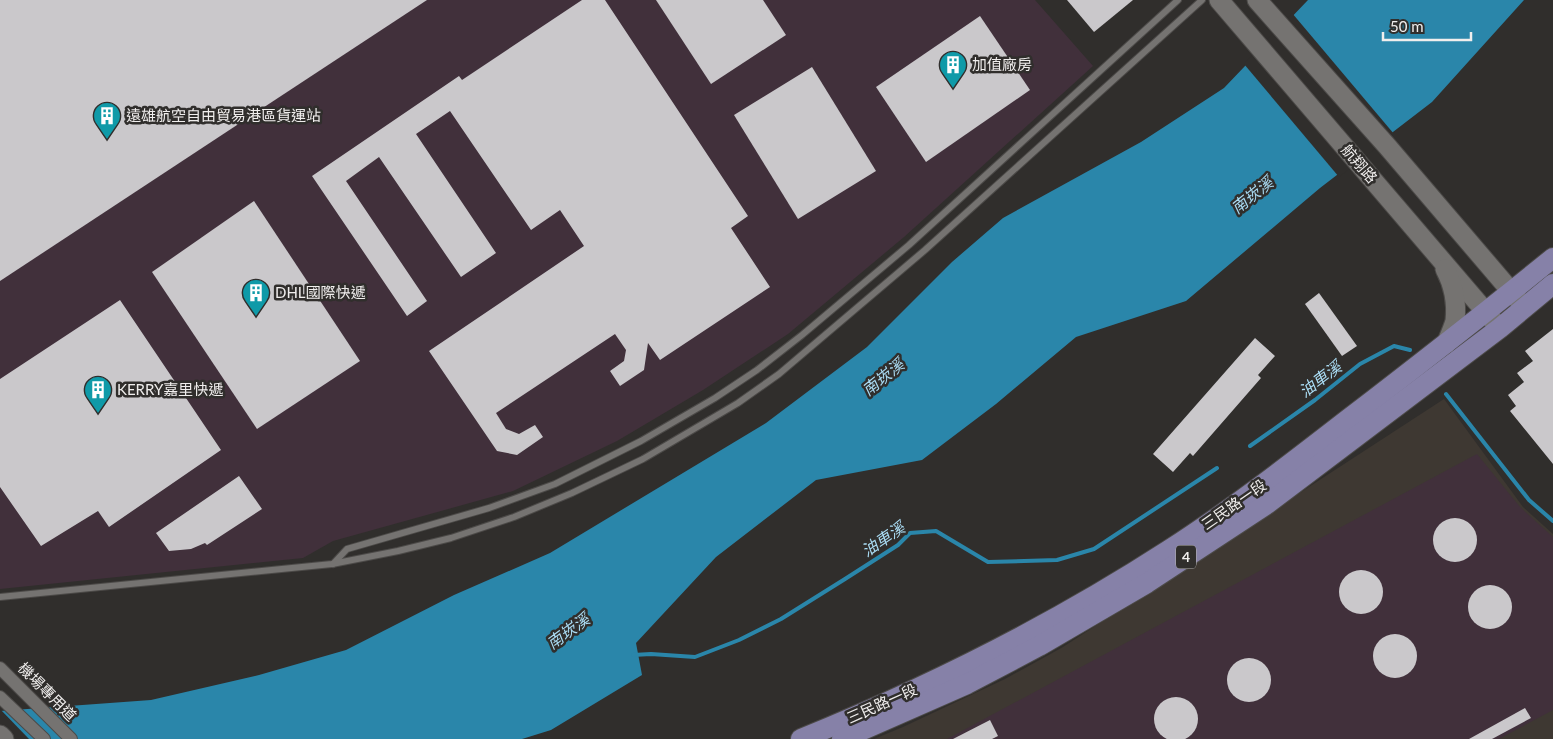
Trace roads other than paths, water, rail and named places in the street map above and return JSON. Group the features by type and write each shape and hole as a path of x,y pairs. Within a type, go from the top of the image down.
{"main road":[{"name":"三民路一段","path":"801,739 878,707 982,657 1079,606 1170,550 1255,492 1446,344 1553,258"},
{"name":"三民路一段","path":"842,739 967,684 1039,646 1147,583 1267,504 1500,328 1553,284"}],"street":[{"path":"1257,0 1387,146 1525,307"},
{"name":"航翔路","path":"1220,2 1500,328"},
{"path":"1437,255 1449,277 1455,300 1454,322 1446,344"},
{"name":"機場專用道","path":"0,668 72,739"},
{"path":"0,697 44,739"},
{"path":"0,735 4,739"}],"lane":[{"path":"332,564 347,549 489,508 555,484 641,441 715,398 758,370 910,245 1178,0"},
{"path":"0,597 332,564 398,551 451,538 514,517 572,493 643,459 738,404 786,368 925,250 1202,0"}],"water":[{"name":"南崁溪","path":"1308,0 1524,0 1432,102 1320,188 1186,301 1076,337 996,404 922,460 816,480 716,557 636,643 642,675 551,730 522,739 0,739 0,711 151,700 259,675 346,650 454,595 550,553 766,423 867,347 952,262 1003,218 1141,142 1224,88"}],"waterway":[{"name":"油車溪","path":"1250,446 1315,400 1360,364 1394,346 1410,350"},
{"name":"油車溪","path":"1446,394 1529,500 1553,521"},
{"name":"油車溪","path":"633,655 651,654 695,657 739,640 781,619 845,579 898,545 910,533 936,531 988,562 1057,560 1094,549 1217,468"}],"place":[{"name":"加值廠房","path":"953,89"},
{"name":"遠雄航空自由貿易港區貨運站","path":"107,140"},
{"name":"DHL國際快遞","path":"256,317"},
{"name":"KERRY嘉里快遞","path":"98,414"}]}
